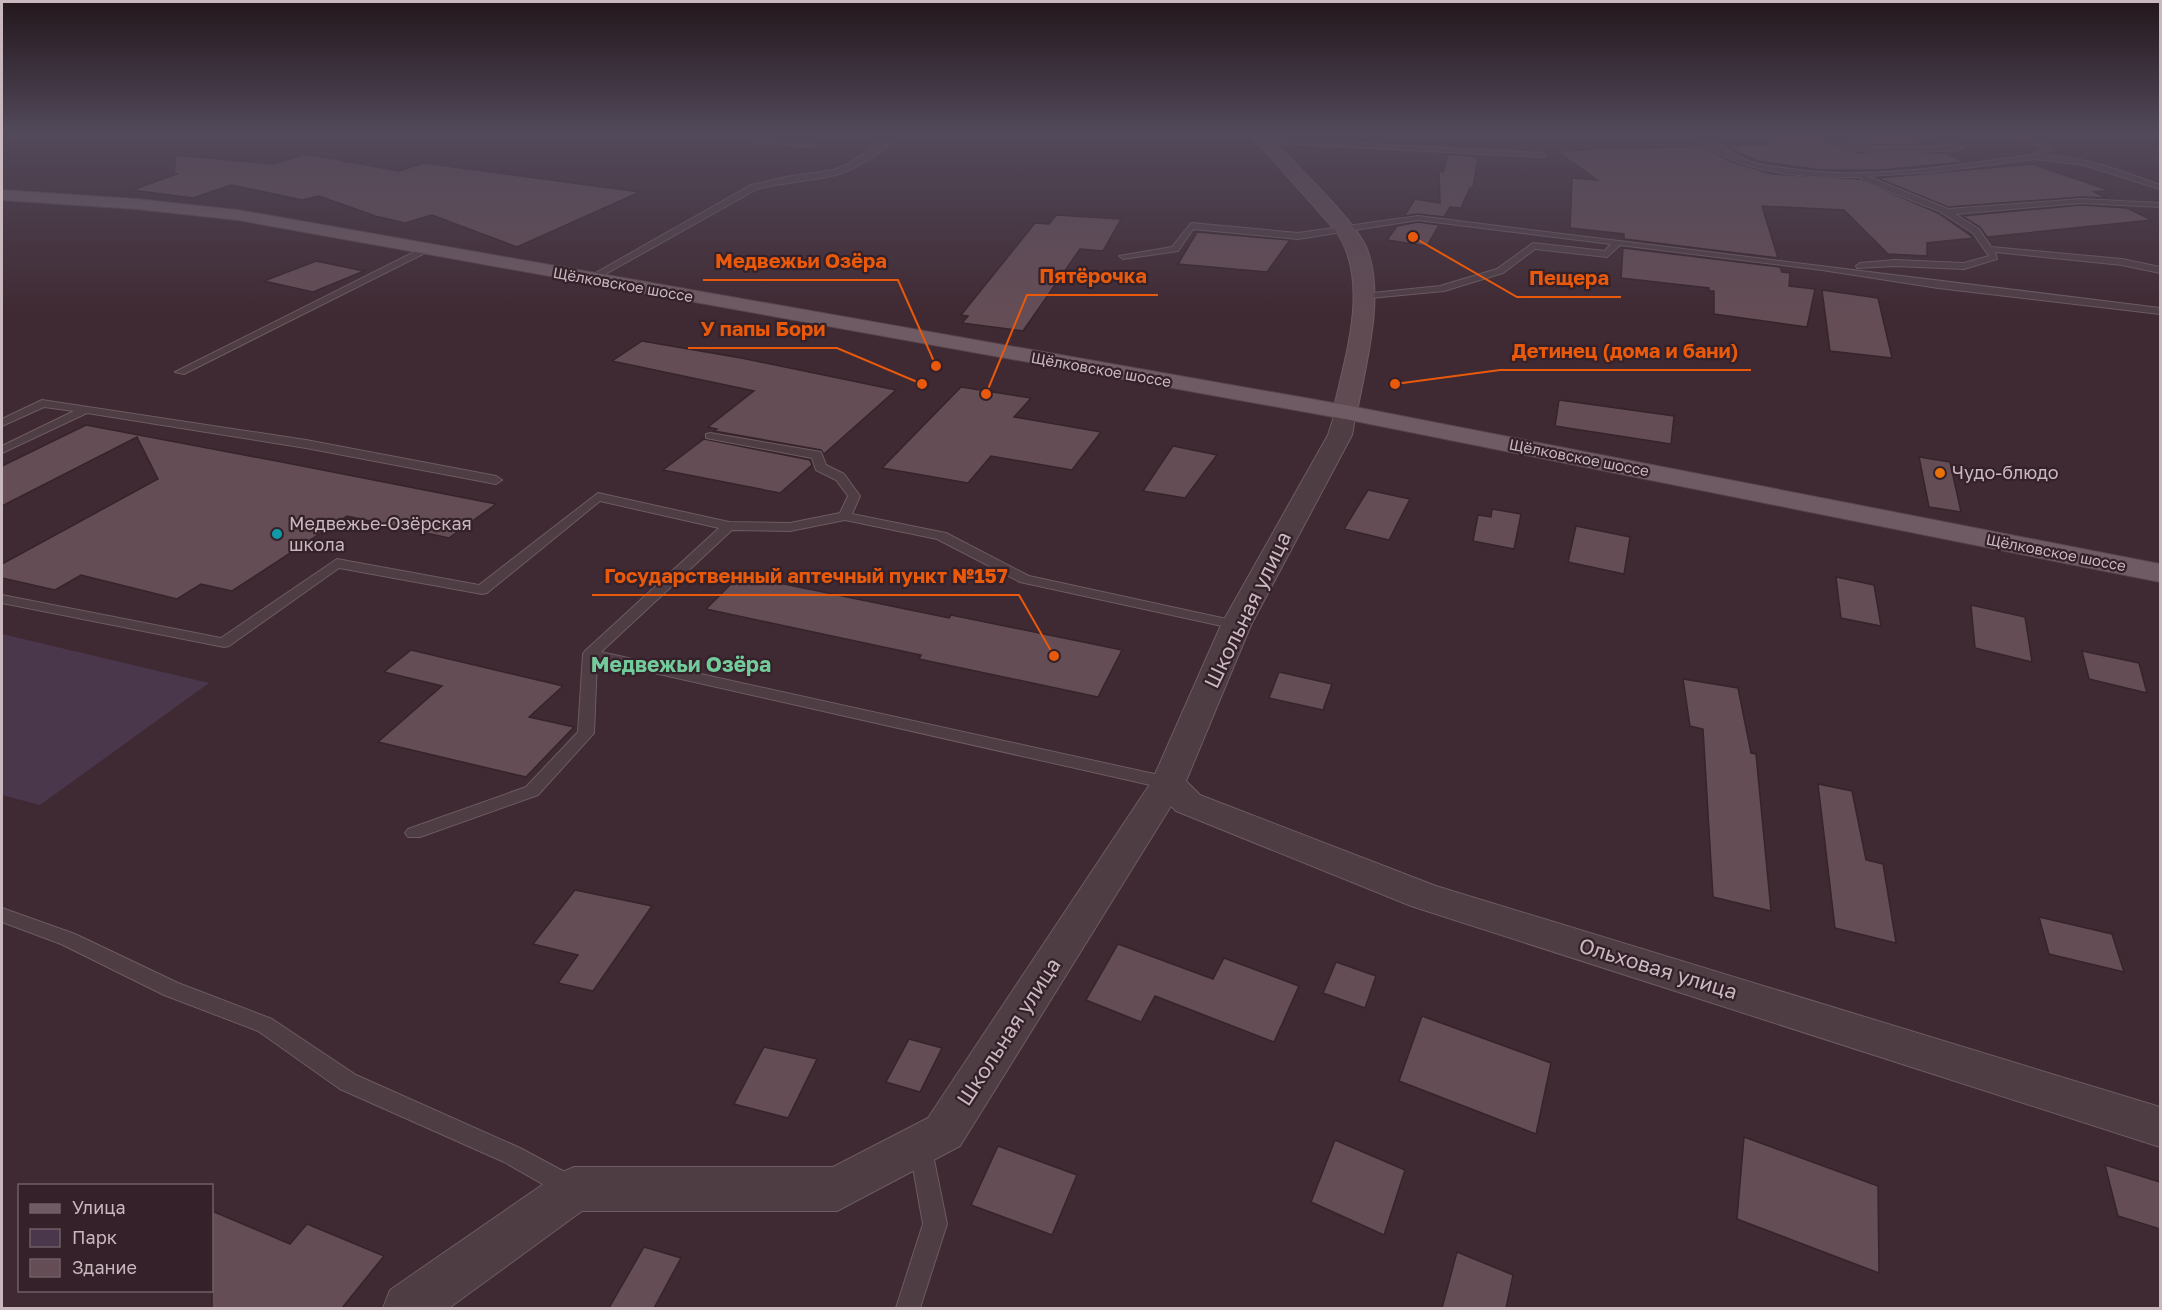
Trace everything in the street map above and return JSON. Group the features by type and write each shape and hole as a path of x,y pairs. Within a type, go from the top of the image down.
{"main road":[{"name":"Щёлковское шоссе","path":"19,196 136,204 238,215 424,250 1345,412 2160,573"},
{"path":"1315,196 1343,227 1357,247 1363,271 1362,325 1345,412"}],"street":[{"name":"Школьная улица","path":"574,1189 837,1189 944,1132 1168,783 1236,625 1340,435 1345,412"},
{"name":"Ольховая улица","path":"1168,783 1188,803 1424,896 2160,1127"},
{"path":"408,1308 574,1189"}],"lane":[{"path":"590,279 738,196"},
{"path":"1822,267 1895,263 1964,266 1994,257 1976,231 1947,212 1913,196"},
{"path":"1947,212 2081,201 2160,205"},
{"path":"1123,256 1174,249 1191,226 1298,236 1343,227 1419,218 1822,267 1938,285 2160,311"},
{"path":"1363,297 1441,289 1500,271 1533,246 1607,254 1618,242"},
{"path":"1988,249 2122,262 2160,270"},
{"path":"180,372 424,250"},
{"path":"2,423 42,403 306,444 496,480"},
{"path":"2,450 86,409"},
{"path":"710,436 817,455 820,467 840,477 854,496 845,516"},
{"path":"2,599 224,643 337,563 482,590 598,497 729,526 790,527 845,516 941,536 1025,579 1236,625"},
{"path":"414,833 532,791 586,733 590,654 729,526"},
{"path":"590,654 1168,783"},
{"path":"2,915 68,939 171,989 265,1025 348,1082 512,1155 574,1189"},
{"path":"908,1308 935,1224 920,1145"}],"green space":[{"path":"2,634 209,683 40,805 2,795"}],"building":[{"path":"284,196 318,196 302,200"},
{"path":"319,196 631,196 517,247 432,215 405,223 375,216"},
{"path":"1440,196 1466,196 1461,208 1450,207 1444,217 1418,214 1404,216 1415,199 1440,203"},
{"path":"1571,196 1899,196 1938,213 1974,238 1927,243 1927,256 1888,254 1844,210 1762,206 1778,258 1624,239 1624,234 1570,228"},
{"path":"1921,196 2103,196 2107,198 2081,197 1948,207"},
{"path":"2081,205 2127,208 2152,220 1987,237 1980,227 1962,216"},
{"path":"1056,215 1121,219 1103,251 1080,249 1023,331 962,323 968,316 961,315 1035,223 1049,224"},
{"path":"1418,222 1439,225 1427,246 1387,240 1397,226"},
{"path":"1197,232 1290,240 1267,272 1178,264"},
{"path":"1623,248 1780,267 1782,272 1790,273 1789,286 1815,289 1807,327 1714,314 1714,291 1709,291 1709,288 1621,278"},
{"path":"316,261 364,271 313,292 264,281"},
{"path":"1822,290 1878,298 1892,358 1830,351"},
{"path":"642,341 741,358 896,390 824,454 821,450 714,431 717,429 708,427 754,391 612,361"},
{"path":"961,387 1031,398 1014,417 1101,432 1072,470 991,456 968,483 882,468"},
{"path":"1559,400 1674,416 1671,444 1555,426"},
{"path":"86,425 496,504 449,538 347,516 232,591 201,584 177,599 81,575 55,590 2,578 2,564 158,479 137,437 2,506 2,466"},
{"path":"704,439 810,460 812,465 780,493 663,470"},
{"path":"1173,446 1217,455 1185,498 1143,491"},
{"path":"1919,457 1950,462 1961,512 1929,507"},
{"path":"1368,490 1410,499 1389,540 1344,529"},
{"path":"1492,509 1521,514 1514,549 1473,541 1478,515 1491,517"},
{"path":"1576,526 1630,537 1624,574 1568,562"},
{"path":"740,575 949,618 951,615 1122,650 1098,697 919,659 921,655 706,609"},
{"path":"1836,577 1874,585 1881,626 1841,618"},
{"path":"1971,605 2025,617 2032,662 1975,648"},
{"path":"411,650 563,686 529,717 574,727 526,777 378,742 442,686 384,672"},
{"path":"2082,651 2139,663 2147,693 2089,679"},
{"path":"1279,672 1332,684 1323,710 1269,698"},
{"path":"1683,679 1738,688 1751,753 1756,754 1771,911 1713,897 1703,729 1690,726"},
{"path":"1818,784 1852,791 1866,860 1883,864 1896,943 1835,928"},
{"path":"575,890 652,906 593,991 558,983 578,955 533,944"},
{"path":"2039,917 2112,934 2124,972 2049,954"},
{"path":"1118,944 1213,979 1224,958 1299,986 1274,1042 1155,996 1141,1022 1086,1000"},
{"path":"1336,962 1376,976 1365,1008 1323,993"},
{"path":"1422,1016 1551,1063 1536,1134 1399,1081"},
{"path":"909,1039 942,1048 920,1092 886,1082"},
{"path":"764,1047 817,1059 788,1118 734,1104"},
{"path":"1744,1137 1878,1186 1879,1273 1737,1219"},
{"path":"1335,1140 1405,1170 1384,1235 1311,1202"},
{"path":"998,1146 1077,1175 1052,1235 971,1205"},
{"path":"2105,1165 2160,1182 2160,1229 2118,1216"},
{"path":"213,1211 290,1244 307,1224 384,1256 342,1308 212,1308"},
{"path":"644,1247 681,1258 654,1308 609,1308"},
{"path":"1457,1252 1513,1275 1506,1308 1442,1308"}],"place":[{"name":"Пещера","path":"1413,237"},
{"name":"Медвежьи Озёра","path":"936,366"},
{"name":"У папы Бори","path":"922,384"},
{"name":"Детинец (дома и бани)","path":"1395,384"},
{"name":"Пятёрочка","path":"986,394"},
{"name":"Чудо-блюдо","path":"1940,473"},
{"name":"Медвежье-Озёрская школа","path":"277,534"},
{"name":"Государственный аптечный пункт №157","path":"1054,656"}],"district":[{"name":"Медвежьи Озёра","path":"681,665"}]}
